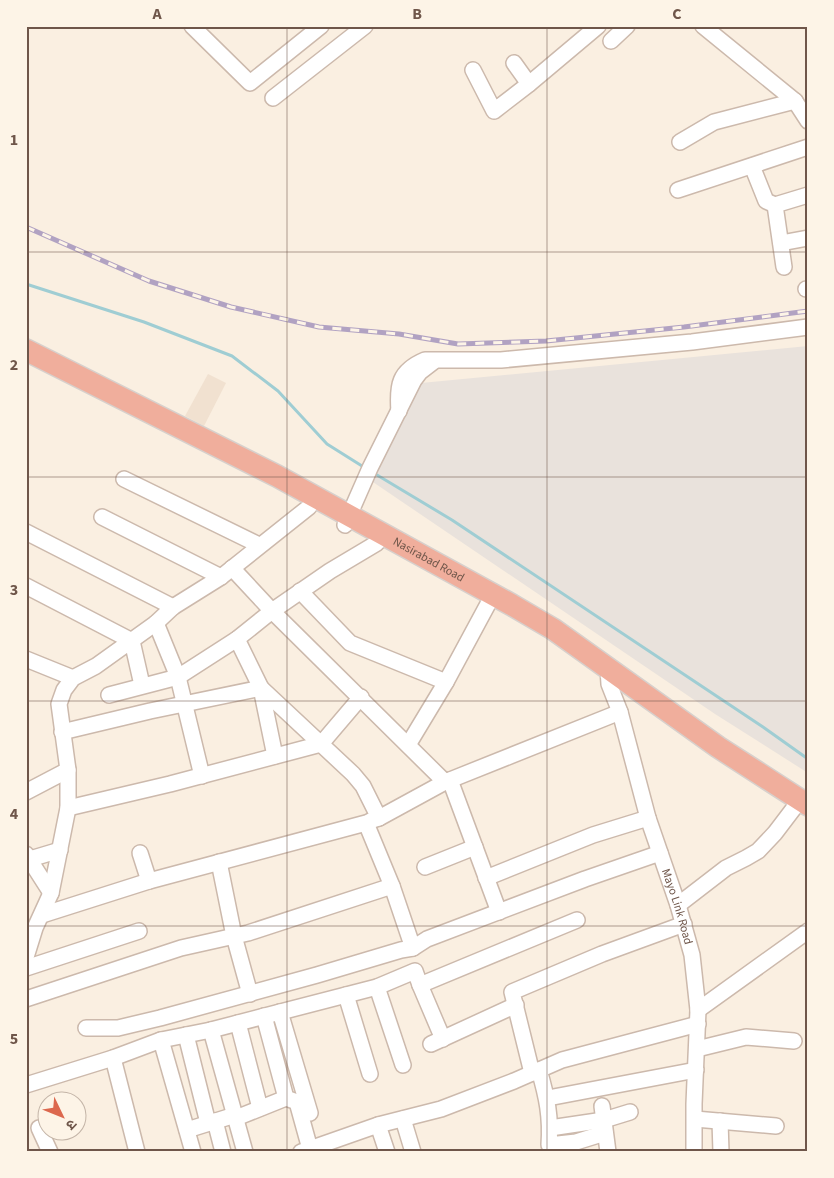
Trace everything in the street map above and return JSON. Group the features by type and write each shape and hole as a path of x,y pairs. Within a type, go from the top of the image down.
{"highway":[{"name":"Nasirabad Road","path":"26,350 277,476 347,521 377,543 488,604 609,676"},
{"name":"Nasirabad Road","path":"26,366 177,438 309,507 347,521 520,610 553,629 653,716 803,809"}],"street":[{"path":"192,26 250,83 321,26"},
{"path":"273,98 365,26"},
{"path":"473,70 494,111 598,26"},
{"path":"611,40 627,26"},
{"path":"703,26 795,101 808,121"},
{"path":"514,63 529,84"},
{"path":"680,142 714,122 795,101"},
{"path":"678,190 808,148"},
{"path":"752,166 766,202 775,205 808,195"},
{"path":"775,205 784,267"},
{"path":"781,243 808,238"},
{"path":"347,521 370,468 399,411 399,385 408,369 425,360 501,360 692,342 808,327"},
{"path":"124,479 259,545"},
{"path":"26,957 35,924 51,893 68,808 68,770 59,704 64,690 73,678 96,666 156,623 173,607 226,573 309,507"},
{"path":"102,517 226,573 272,610 408,745 448,781 499,912"},
{"path":"26,532 173,607"},
{"path":"108,695 178,677 237,639 272,610 300,591 377,543"},
{"path":"26,586 132,641 142,685"},
{"path":"300,591 350,643 446,682"},
{"path":"408,745 446,682 488,604"},
{"path":"156,623 178,677 202,776"},
{"path":"237,639 261,688 275,756"},
{"path":"26,659 73,678"},
{"name":"Mayo Link Road","path":"609,676 648,818 678,905 692,955 698,1017 694,1152"},
{"path":"62,732 261,688"},
{"path":"261,688 363,786 392,886 407,949 437,1041 516,1005"},
{"path":"68,808 202,776 321,744 361,697"},
{"path":"35,924 149,881 372,820 448,781 620,712"},
{"path":"26,792 68,770"},
{"path":"678,905 726,868 758,851 775,833 803,809"},
{"path":"486,878 593,835 648,818"},
{"path":"425,867 475,847"},
{"path":"51,893 28,856 60,850"},
{"path":"140,853 149,881"},
{"path":"86,1028 118,1028 160,1018 407,949 427,939 660,853"},
{"path":"219,862 234,936 251,994 286,1098"},
{"path":"26,999 182,948 234,936 392,886"},
{"path":"26,1085 113,1058 161,1040 211,1030 418,978 577,920"},
{"path":"604,1120 576,1147 561,1148 550,1145 548,1098 536,1071 512,992 602,954 684,924"},
{"path":"26,968 139,931"},
{"path":"310,1148 338,1146 378,1125 440,1109 562,1060 698,1017 808,931"},
{"path":"377,987 403,1065"},
{"path":"346,995 370,1074"},
{"path":"280,1012 310,1148"},
{"path":"238,1023 260,1108"},
{"path":"211,1030 245,1152"},
{"path":"186,1035 211,1122 223,1152"},
{"path":"697,1049 746,1037 794,1041"},
{"path":"161,1040 193,1152"},
{"path":"113,1058 138,1152"},
{"path":"223,1074 250,1068"},
{"path":"548,1098 696,1070"},
{"path":"187,1130 260,1108 286,1098 298,1102 310,1148"},
{"path":"550,1128 604,1120 630,1112"},
{"path":"694,1118 776,1126"},
{"path":"403,1119 413,1152"},
{"path":"604,1120 608,1152"},
{"path":"720,1121 721,1152"},
{"path":"378,1125 387,1152"},
{"path":"44,1140 50,1152"}],"shaded area":[{"path":"808,346 808,773 715,714 367,478 421,383"},
{"path":"208,374 226,383 204,426 185,416"}],"waterway":[{"path":"26,284 144,322 232,356 278,391 327,444 362,466"},
{"path":"377,475 452,520 808,759"}],"railway":[{"path":"26,227 149,281 231,307 319,327 399,334 458,344 546,341 684,327 808,311"}]}
